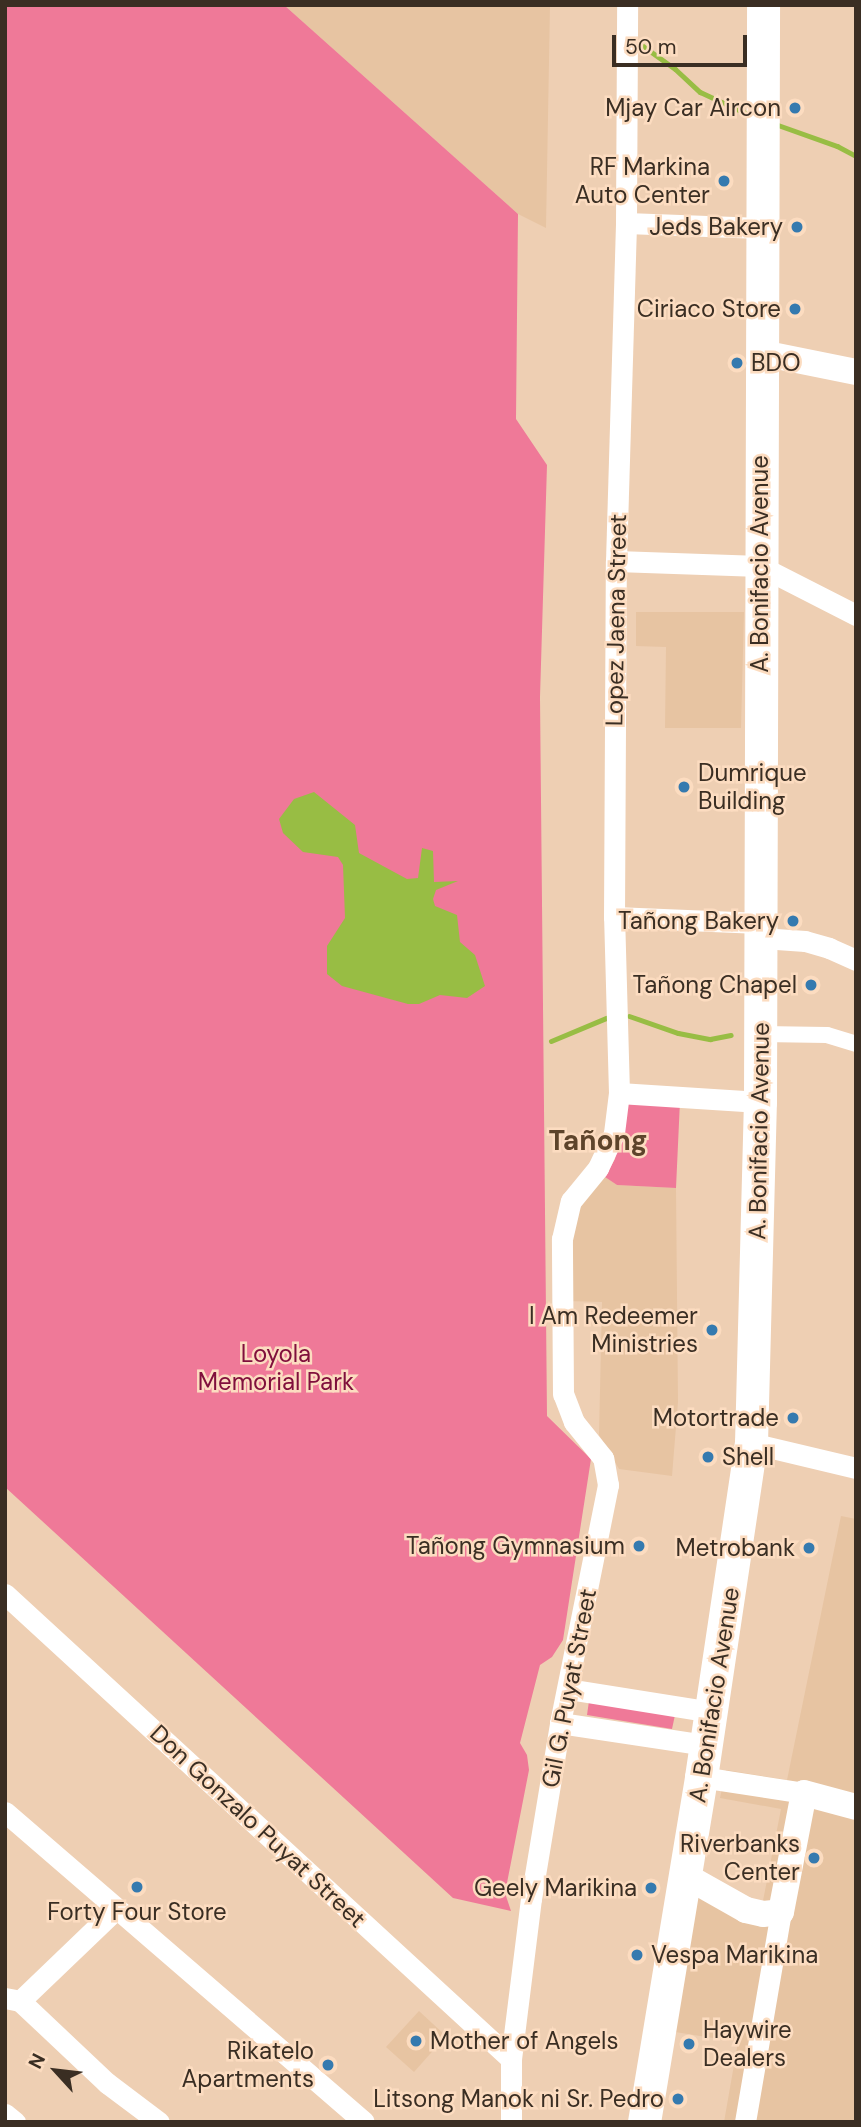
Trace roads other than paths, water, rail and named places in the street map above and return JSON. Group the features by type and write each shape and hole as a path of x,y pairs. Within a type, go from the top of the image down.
{"main road":[{"name":"A. Bonifacio Avenue","path":"644,2122 704,1761 751,1443 760,1102 763,5"}],"street":[{"name":"Lopez Jaena Street","path":"618,1093 614,917 616,561 626,223 627,5"},
{"path":"626,223 761,228"},
{"path":"762,353 856,372"},
{"path":"616,561 760,566 856,615"},
{"path":"614,917 760,930 854,953"},
{"path":"760,1034 827,1035 856,1044"},
{"path":"618,1093 760,1102"},
{"name":"Gil G. Puyat Street","path":"511,2122 511,2059 531,1899 561,1723 608,1485 603,1458 574,1422 563,1394 563,1225 571,1201 598,1168 614,1133 618,1093"},
{"path":"751,1443 856,1468"},
{"name":"Don Gonzalo Puyat Street","path":"5,1594 511,2059"},
{"path":"568,1689 711,1712"},
{"path":"561,1723 704,1761 856,1807"},
{"path":"745,2122 804,1793"},
{"path":"5,1812 363,2122"},
{"path":"684,1875 746,1910 763,1914 781,1912"},
{"path":"115,1910 13,2000 107,2083 159,2122"},
{"path":"5,2114 15,2122"}],"waterway":[{"path":"640,44 675,69 700,92 752,116"},
{"path":"775,124 837,146 856,156"},
{"path":"629,1016 678,1033 710,1039 731,1035"},
{"path":"551,1041 606,1018"}],"place":[{"name":"Mjay Car Aircon","path":"795,108"},
{"name":"RF Markina Auto Center","path":"724,181"},
{"name":"Jeds Bakery","path":"797,227"},
{"name":"Ciriaco Store","path":"795,309"},
{"name":"BDO","path":"737,363"},
{"name":"Dumrique Building","path":"684,787"},
{"name":"Tañong Bakery","path":"793,921"},
{"name":"Tañong Chapel","path":"811,985"},
{"name":"I Am Redeemer Ministries","path":"712,1330"},
{"name":"Motortrade","path":"793,1418"},
{"name":"Shell","path":"708,1457"},
{"name":"Tañong Gymnasium","path":"639,1546"},
{"name":"Metrobank","path":"809,1548"},
{"name":"Riverbanks Center","path":"814,1858"},
{"name":"Forty Four Store","path":"137,1887"},
{"name":"Geely Marikina","path":"651,1888"},
{"name":"Vespa Marikina","path":"637,1955"},
{"name":"Mother of Angels","path":"416,2041"},
{"name":"Haywire Dealers","path":"689,2044"},
{"name":"Rikatelo Apartments","path":"328,2065"},
{"name":"Litsong Manok ni Sr. Pedro","path":"678,2099"}],"district":[{"name":"Tañong","path":"598,1141"}],"park label":[{"name":"Loyola Memorial Park","path":"276,1368"}]}
